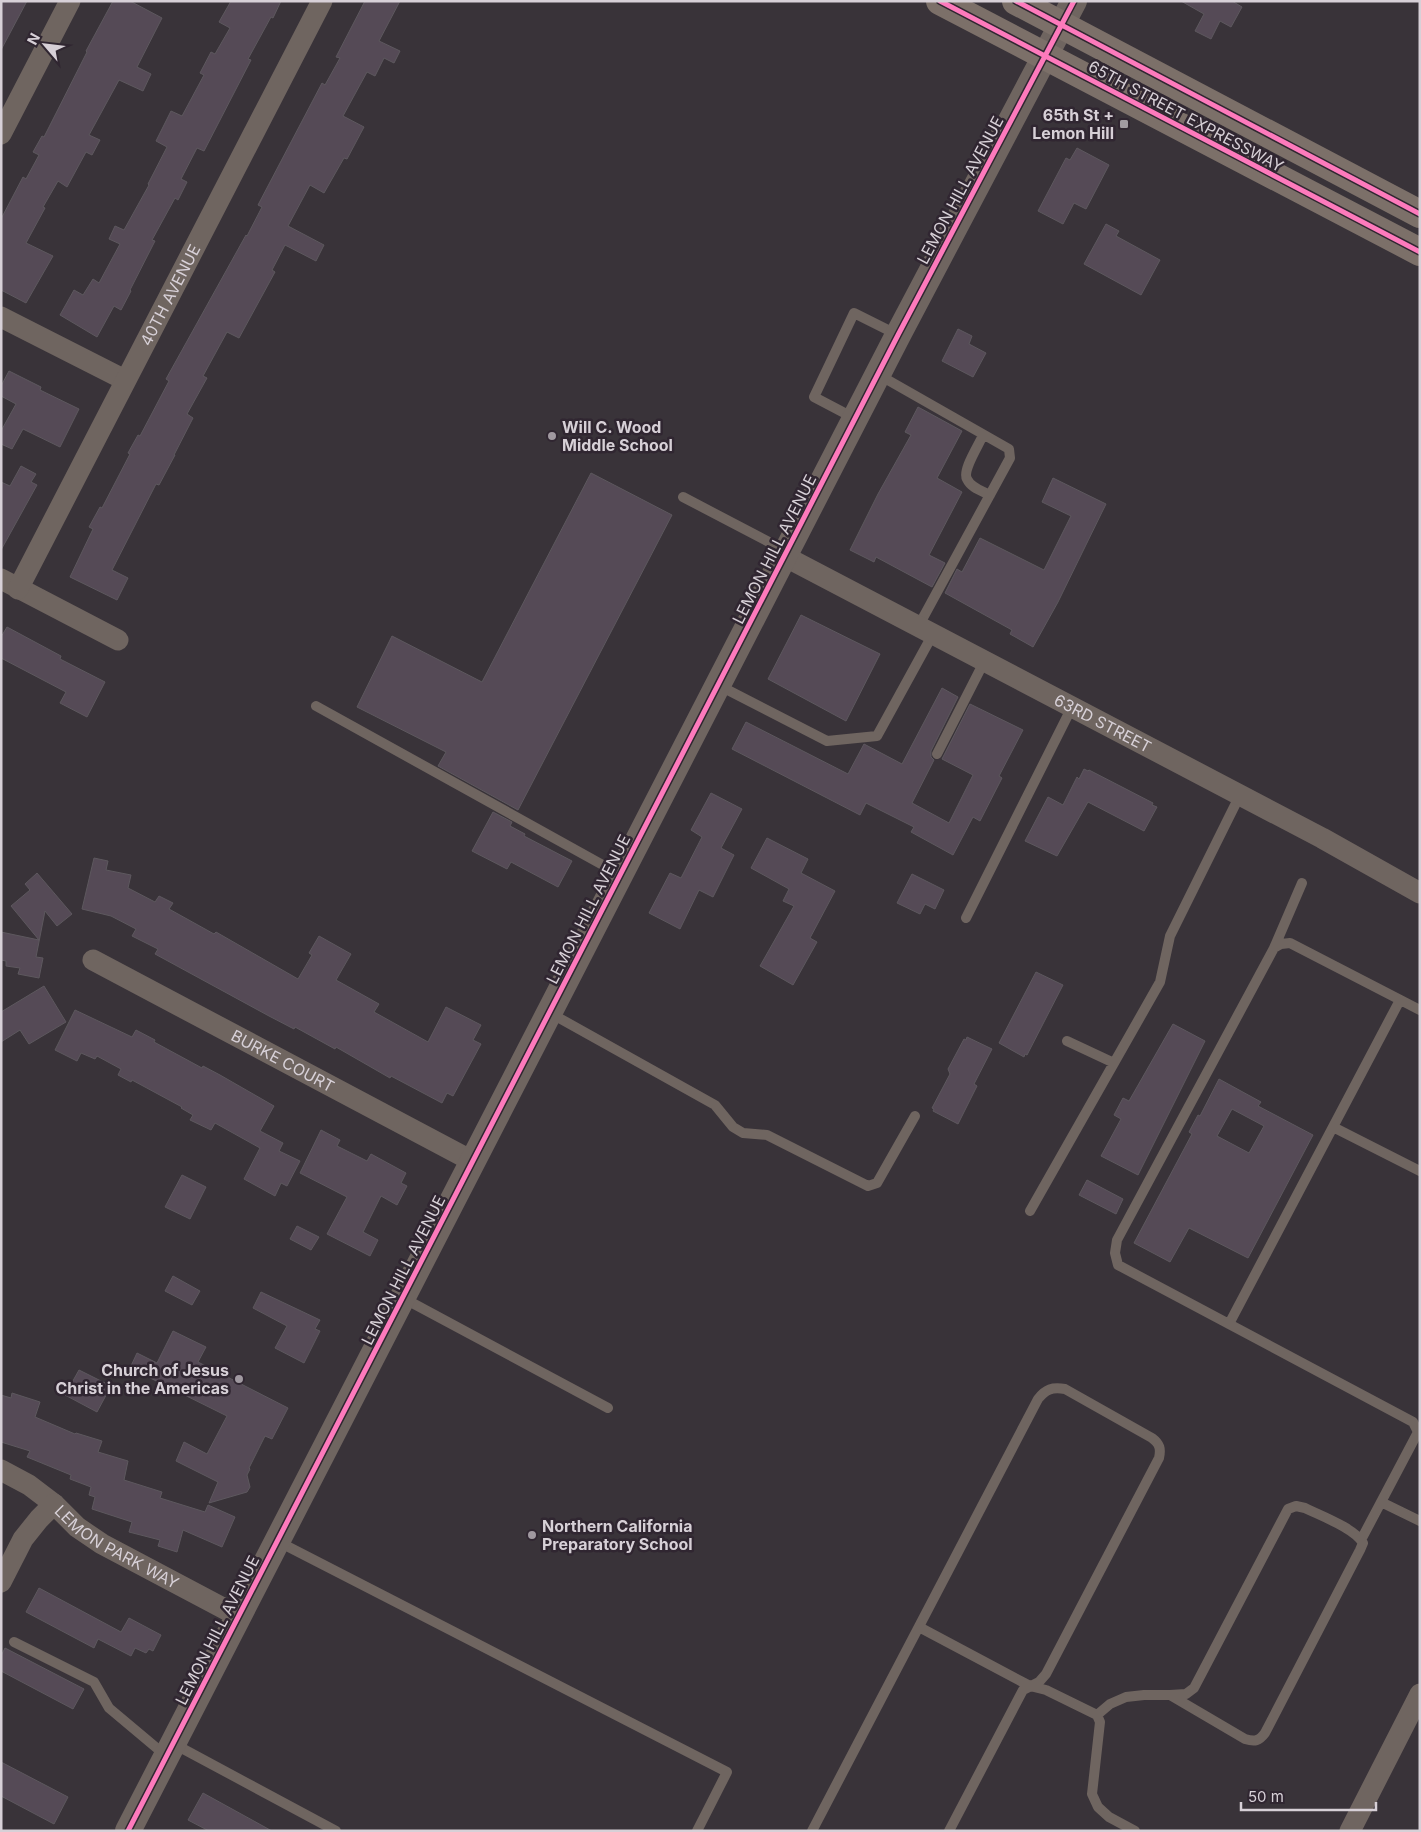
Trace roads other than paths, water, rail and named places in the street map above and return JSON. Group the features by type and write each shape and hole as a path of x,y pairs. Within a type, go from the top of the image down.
{"main road":[{"name":"65TH STREET EXPRESSWAY","path":"940,1 1420,252"},
{"name":"65TH STREET EXPRESSWAY","path":"1016,1 1420,214"}],"street":[{"path":"1,134 70,1"},
{"name":"40TH AVENUE","path":"10,584 125,380 322,1"},
{"name":"LEMON HILL AVENUE","path":"128,1831 855,418 1074,1"},
{"path":"1,317 125,380"},
{"name":"63RD STREET","path":"785,554 984,662 1322,838 1420,893"},
{"path":"10,584 118,640"},
{"name":"BURKE COURT","path":"93,960 472,1161"},
{"name":"LEMON PARK WAY","path":"1,1470 29,1485 54,1504 77,1527 102,1544 238,1616"},
{"path":"1,1582 23,1539 54,1504"},
{"path":"1350,1831 1417,1709"}],"lane":[{"path":"855,418 814,397 854,313 898,335"},
{"path":"718,685 827,742 877,736 990,495 1010,458 1009,449 878,375"},
{"path":"984,435 966,472 967,479 973,487 990,495"},
{"path":"683,497 785,554"},
{"path":"937,754 984,662"},
{"path":"316,706 620,875"},
{"path":"966,918 1072,707"},
{"path":"1030,1211 1160,982 1170,936 1240,795"},
{"path":"1302,883 1274,948 1117,1240 1115,1253 1118,1265 1414,1422 1418,1432 1361,1540"},
{"path":"1274,948 1281,944 1290,943 1420,1010"},
{"path":"1229,1324 1400,1000"},
{"path":"549,1013 715,1105 734,1127 743,1133 767,1135 868,1186 877,1184 916,1116"},
{"path":"1067,1041 1114,1063"},
{"path":"1333,1127 1420,1171"},
{"path":"402,1298 608,1408"},
{"path":"812,1831 1038,1399 1045,1391 1055,1387 1065,1390 1152,1438 1158,1443 1161,1450 1159,1458 1046,1674 1040,1682 1022,1690 949,1831"},
{"path":"1381,1502 1420,1521"},
{"path":"1097,1715 1110,1704 1126,1697 1144,1694 1186,1694 1194,1688 1288,1509 1296,1506 1305,1508 1354,1533 1361,1540 1363,1543 1360,1550 1265,1733 1260,1739 1253,1741 1246,1739 1170,1695"},
{"path":"277,1541 727,1772 696,1831"},
{"path":"919,1627 1030,1686 1046,1690 1097,1715 1100,1722 1092,1794 1098,1807 1103,1812 1135,1831"},
{"path":"14,1642 94,1682 109,1708 169,1750 336,1831"}],"place":[{"name":"65th St + Lemon Hill","path":"1124,124"},
{"name":"Will C. Wood Middle School","path":"552,436"},
{"name":"Church of Jesus Christ in the Americas","path":"239,1379"},
{"name":"Northern California Preparatory School","path":"532,1535"}]}
